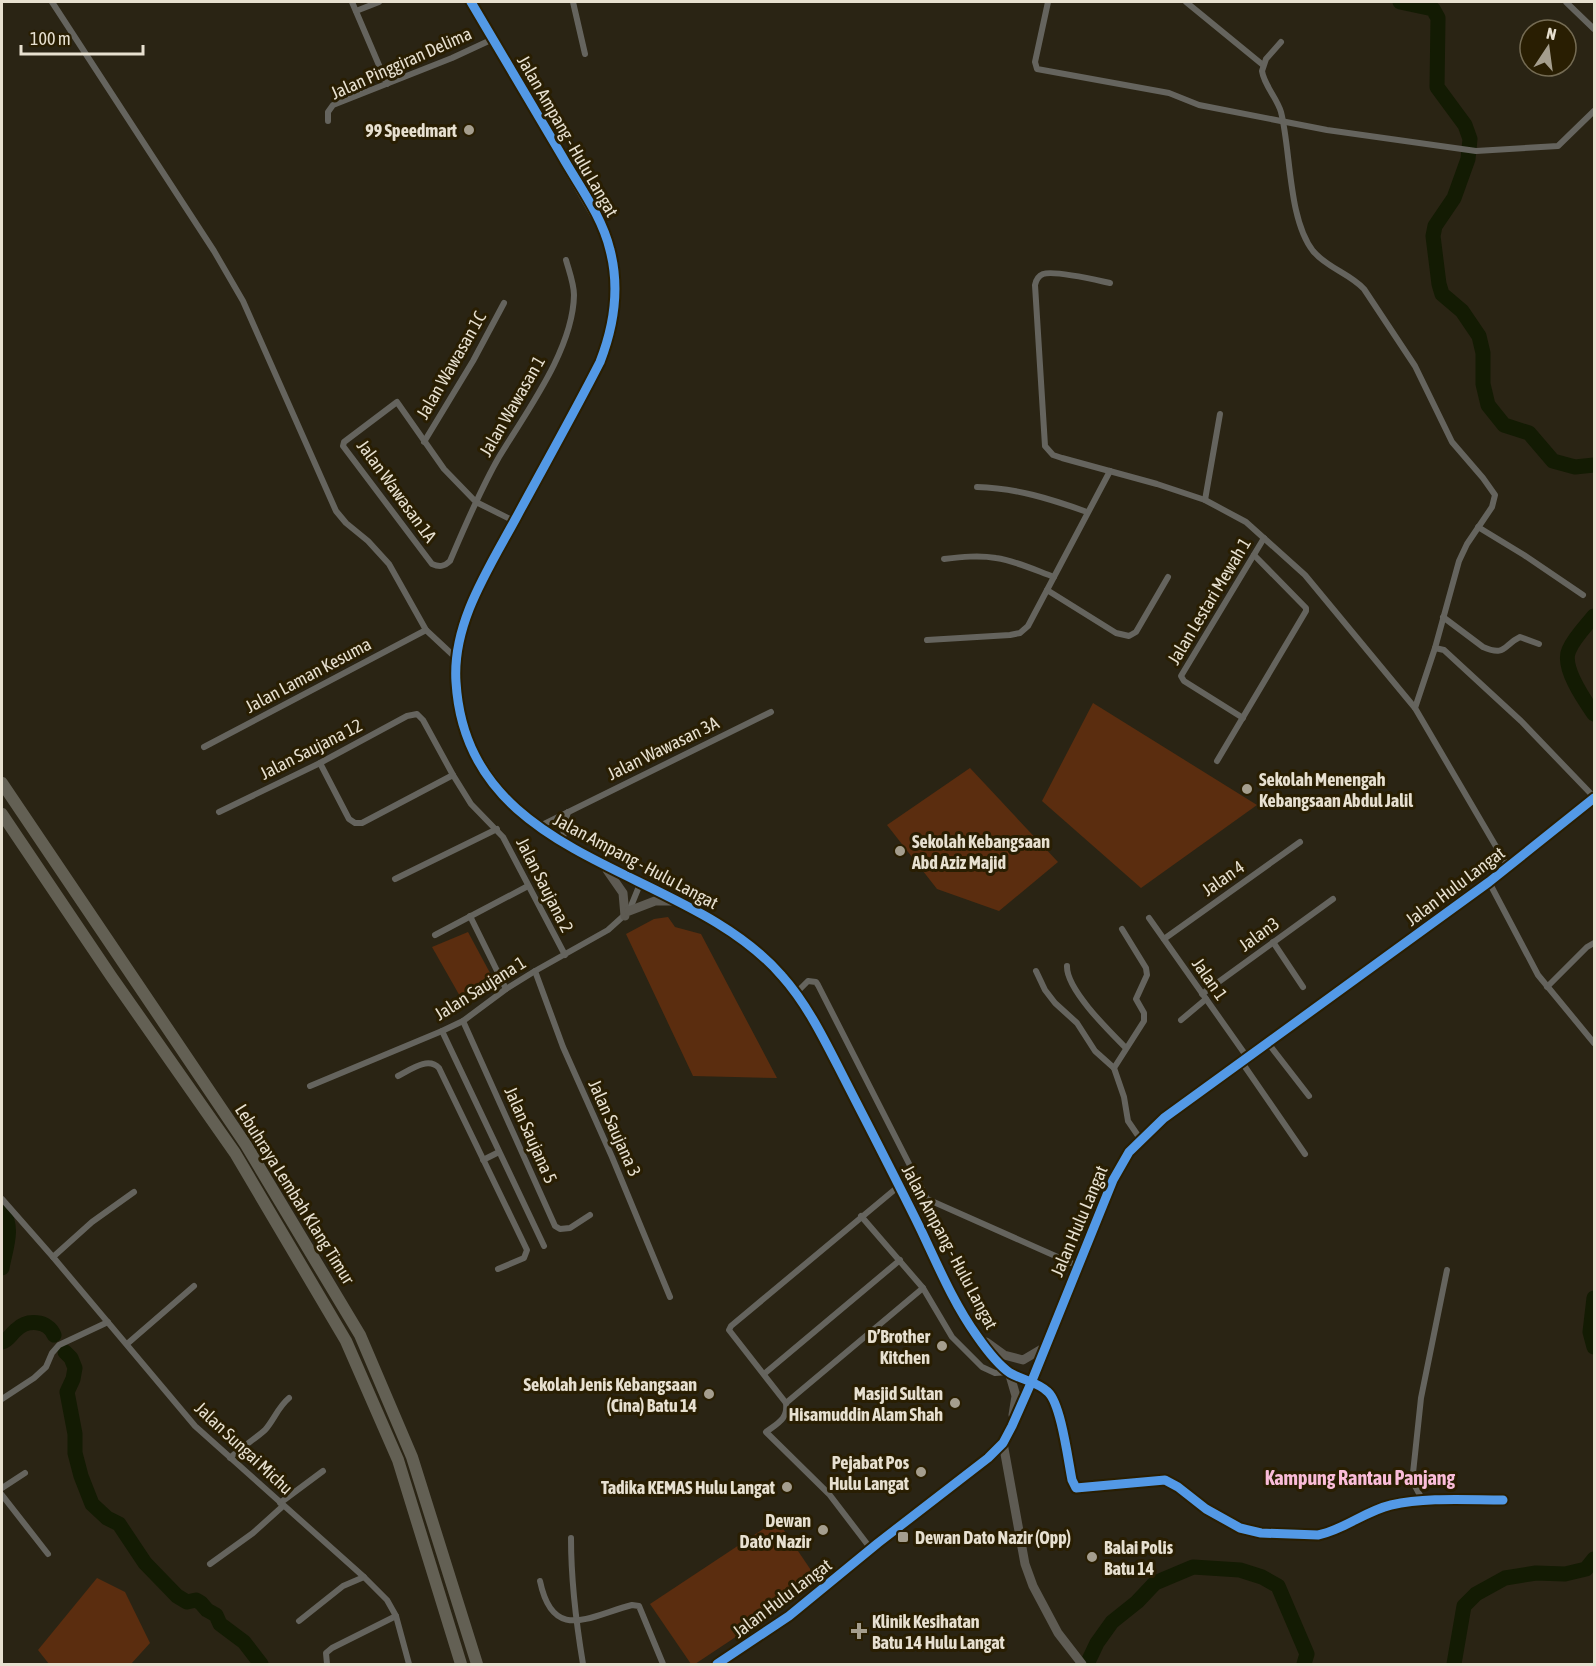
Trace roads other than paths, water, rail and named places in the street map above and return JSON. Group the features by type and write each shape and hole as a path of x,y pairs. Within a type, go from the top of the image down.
{"highway":[{"name":"Lebuhraya Lembah Klang Timur","path":"2,783 246,1145 360,1335 412,1457 477,1665"},
{"name":"Lebuhraya Lembah Klang Timur","path":"2,814 111,976 235,1153 346,1341 398,1460 461,1665"}],"street":[{"path":"52,2 214,251 243,301 336,511 389,564 426,630 456,658"},
{"path":"351,2 387,84"},
{"path":"356,11 379,2"},
{"name":"Jalan Ampang - Hulu Langat","path":"471,2 598,218 610,249 615,275 611,332 600,362 514,521 462,631 456,658 458,702 473,751 494,785 512,805 538,827 601,864 706,916 755,948 783,976 796,993 832,1054 952,1293 977,1336 995,1359 1009,1372 1031,1383"},
{"path":"573,2 585,54"},
{"path":"1048,2 1035,63 1037,69 1169,93 1199,105 1327,130 1476,151 1558,146 1594,111"},
{"path":"1186,2 1263,65"},
{"path":"1566,2 1594,28"},
{"name":"Jalan Pinggiran Delima","path":"328,120 328,112 333,105 452,58 493,39"},
{"path":"1281,42 1263,65 1263,76 1277,100 1290,180 1301,228 1311,249 1324,263 1364,289 1415,366 1452,442 1492,490 1495,500 1459,561 1435,648 1415,708"},
{"name":"Jalan Wawasan 1","path":"450,561 476,502 499,458 536,399 566,334 574,294 566,260"},
{"path":"1110,282 1054,274 1044,274 1037,278 1035,285 1045,446 1053,455 1205,500 1246,522 1305,575 1415,708 1508,867"},
{"name":"Jalan Wawasan 1C","path":"424,442 473,361 504,303"},
{"name":"Jalan Wawasan 1A","path":"424,442 397,402 344,442 343,446 432,564 439,567 447,565 450,561"},
{"path":"1205,500 1220,414"},
{"path":"424,442 444,469 476,502 514,521"},
{"path":"927,640 1010,635 1020,633 1028,626 1110,471"},
{"path":"977,487 1003,487 1034,494 1087,512"},
{"path":"1478,527 1582,595"},
{"name":"Jalan Lestari Mewah 1","path":"1243,718 1184,681 1181,676 1264,538"},
{"path":"1217,761 1306,610 1254,555"},
{"path":"944,559 995,557 1054,577"},
{"path":"1047,590 1116,633 1129,636 1136,632 1168,577"},
{"path":"1443,616 1483,647 1491,650 1499,652 1504,650 1520,637 1539,644"},
{"name":"Jalan Laman Kesuma","path":"204,747 426,630"},
{"path":"1435,648 1444,650 1521,721 1594,797"},
{"name":"Jalan Wawasan 3A","path":"538,827 771,712"},
{"name":"Jalan Saujana 12","path":"219,812 417,714"},
{"name":"Jalan Saujana 2","path":"417,714 423,720 471,804 503,837 565,955"},
{"path":"320,763 349,819 355,824 362,823 453,775"},
{"name":"Jalan Hulu Langat","path":"717,1665 789,1616 988,1458 1003,1443 1031,1383 1113,1180 1129,1152 1141,1140 1164,1118 1489,882 1594,797"},
{"path":"563,843 564,825 568,812"},
{"path":"395,879 497,830"},
{"name":"Jalan 4","path":"1164,939 1300,842"},
{"path":"601,864 614,877 623,893 627,913"},
{"path":"1489,882 1538,975 1594,1043"},
{"path":"627,913 639,884"},
{"path":"435,935 528,886"},
{"name":"Jalan3","path":"1181,1020 1204,997 1273,942 1333,899"},
{"path":"627,913 655,901 676,901"},
{"name":"Jalan Saujana 1","path":"310,1086 463,1021 506,989 608,930 627,913"},
{"path":"470,916 506,989"},
{"name":"Jalan 1","path":"1149,918 1204,997 1305,1154"},
{"path":"1114,1068 1126,1047 1141,1030 1144,1012 1136,999 1147,972 1122,929"},
{"path":"1273,942 1303,987"},
{"path":"1546,987 1594,943"},
{"path":"1067,966 1074,987 1104,1026 1126,1047"},
{"name":"Jalan Saujana 3","path":"535,971 563,1047 612,1156 670,1297"},
{"path":"1036,971 1050,997 1077,1023 1095,1051 1114,1068 1124,1097 1128,1121 1141,1140"},
{"path":"796,993 808,981 816,981 927,1199 1078,1266"},
{"name":"Jalan Saujana 5","path":"463,1021 555,1226 560,1229 570,1228 590,1215"},
{"name":"Jalan Saujana 5","path":"442,1031 544,1246"},
{"path":"1268,1043 1309,1096"},
{"path":"398,1076 428,1062 435,1063 439,1068 527,1250 524,1258 498,1269"},
{"path":"483,1160 499,1152"},
{"path":"871,1549 829,1494 766,1432 786,1416 786,1403 730,1333 731,1326 899,1186"},
{"path":"53,1257 92,1222 134,1192"},
{"name":"Jalan Sungai Michu","path":"2,1199 195,1426 387,1600 396,1616 409,1665"},
{"path":"861,1216 923,1288 952,1337 988,1371 1009,1372 1016,1396 1015,1412 1003,1443 1025,1564 1033,1586 1058,1633 1083,1665"},
{"path":"764,1374 900,1260"},
{"path":"1423,1501 1414,1484 1413,1473 1421,1398 1447,1270"},
{"path":"127,1344 194,1286"},
{"path":"786,1403 923,1288"},
{"path":"2,1399 34,1378 46,1367 52,1353 59,1345 108,1322"},
{"path":"977,1336 1013,1359 1023,1360 1046,1346"},
{"path":"1031,1383 1045,1389 1055,1403 1072,1479 1078,1489 1165,1480 1206,1509 1240,1527 1261,1533 1318,1535 1327,1533 1373,1510 1392,1505 1423,1501 1503,1500"},
{"path":"230,1458 265,1430 289,1398"},
{"path":"210,1564 253,1533 281,1504 323,1471"},
{"path":"2,1488 25,1473"},
{"path":"2,1495 48,1554"},
{"path":"571,1538 571,1571 583,1665"},
{"path":"299,1621 343,1586 364,1577"},
{"path":"540,1581 544,1598 556,1616 576,1621 632,1605 639,1606 663,1665"},
{"path":"327,1665 326,1653 332,1648 396,1616"}],"waterway":[{"path":"1400,2 1433,9 1438,18 1437,87 1465,125 1470,139 1468,159 1454,198 1435,226 1433,236 1442,294 1462,311 1479,336 1483,353 1483,384 1488,405 1504,425 1529,433 1553,461 1575,467 1594,465"},
{"path":"1594,616 1574,641 1567,657 1575,684 1594,714"},
{"path":"2,1212 9,1231 2,1268"},
{"path":"1594,1298 1590,1332 1594,1347"},
{"path":"2,1342 21,1326 31,1323 47,1326 54,1335"},
{"path":"65,1352 71,1358 75,1368 67,1392 75,1434 75,1453 92,1504 107,1518 119,1524 145,1563 177,1596 187,1602 196,1600 216,1615 220,1624 244,1642 261,1664"},
{"path":"1454,1664 1464,1606 1476,1594 1505,1578 1536,1573 1565,1574 1586,1569 1594,1559"},
{"path":"1087,1664 1097,1643 1112,1622 1137,1602 1155,1583 1193,1567 1240,1570 1262,1577 1278,1586 1307,1654 1304,1664"}],"place":[{"name":"99 Speedmart","path":"469,130"},
{"name":"Sekolah Menengah Kebangsaan Abdul Jalil","path":"1247,789"},
{"name":"Sekolah Kebangsaan Abd Aziz Majid","path":"900,851"},
{"name":"D’Brother Kitchen","path":"942,1346"},
{"name":"Sekolah Jenis Kebangsaan (Cina) Batu 14","path":"709,1394"},
{"name":"Masjid Sultan Hisamuddin Alam Shah","path":"955,1403"},
{"name":"Pejabat Pos Hulu Langat","path":"921,1472"},
{"name":"Tadika KEMAS Hulu Langat","path":"787,1487"},
{"name":"Dewan Dato' Nazir","path":"823,1530"},
{"name":"Dewan Dato Nazir (Opp)","path":"903,1537"},
{"name":"Balai Polis Batu 14","path":"1092,1557"},
{"name":"Klinik Kesihatan Batu 14 Hulu Langat","path":"859,1631"}],"district":[{"name":"Kampung Rantau Panjang","path":"1360,1477"}]}
